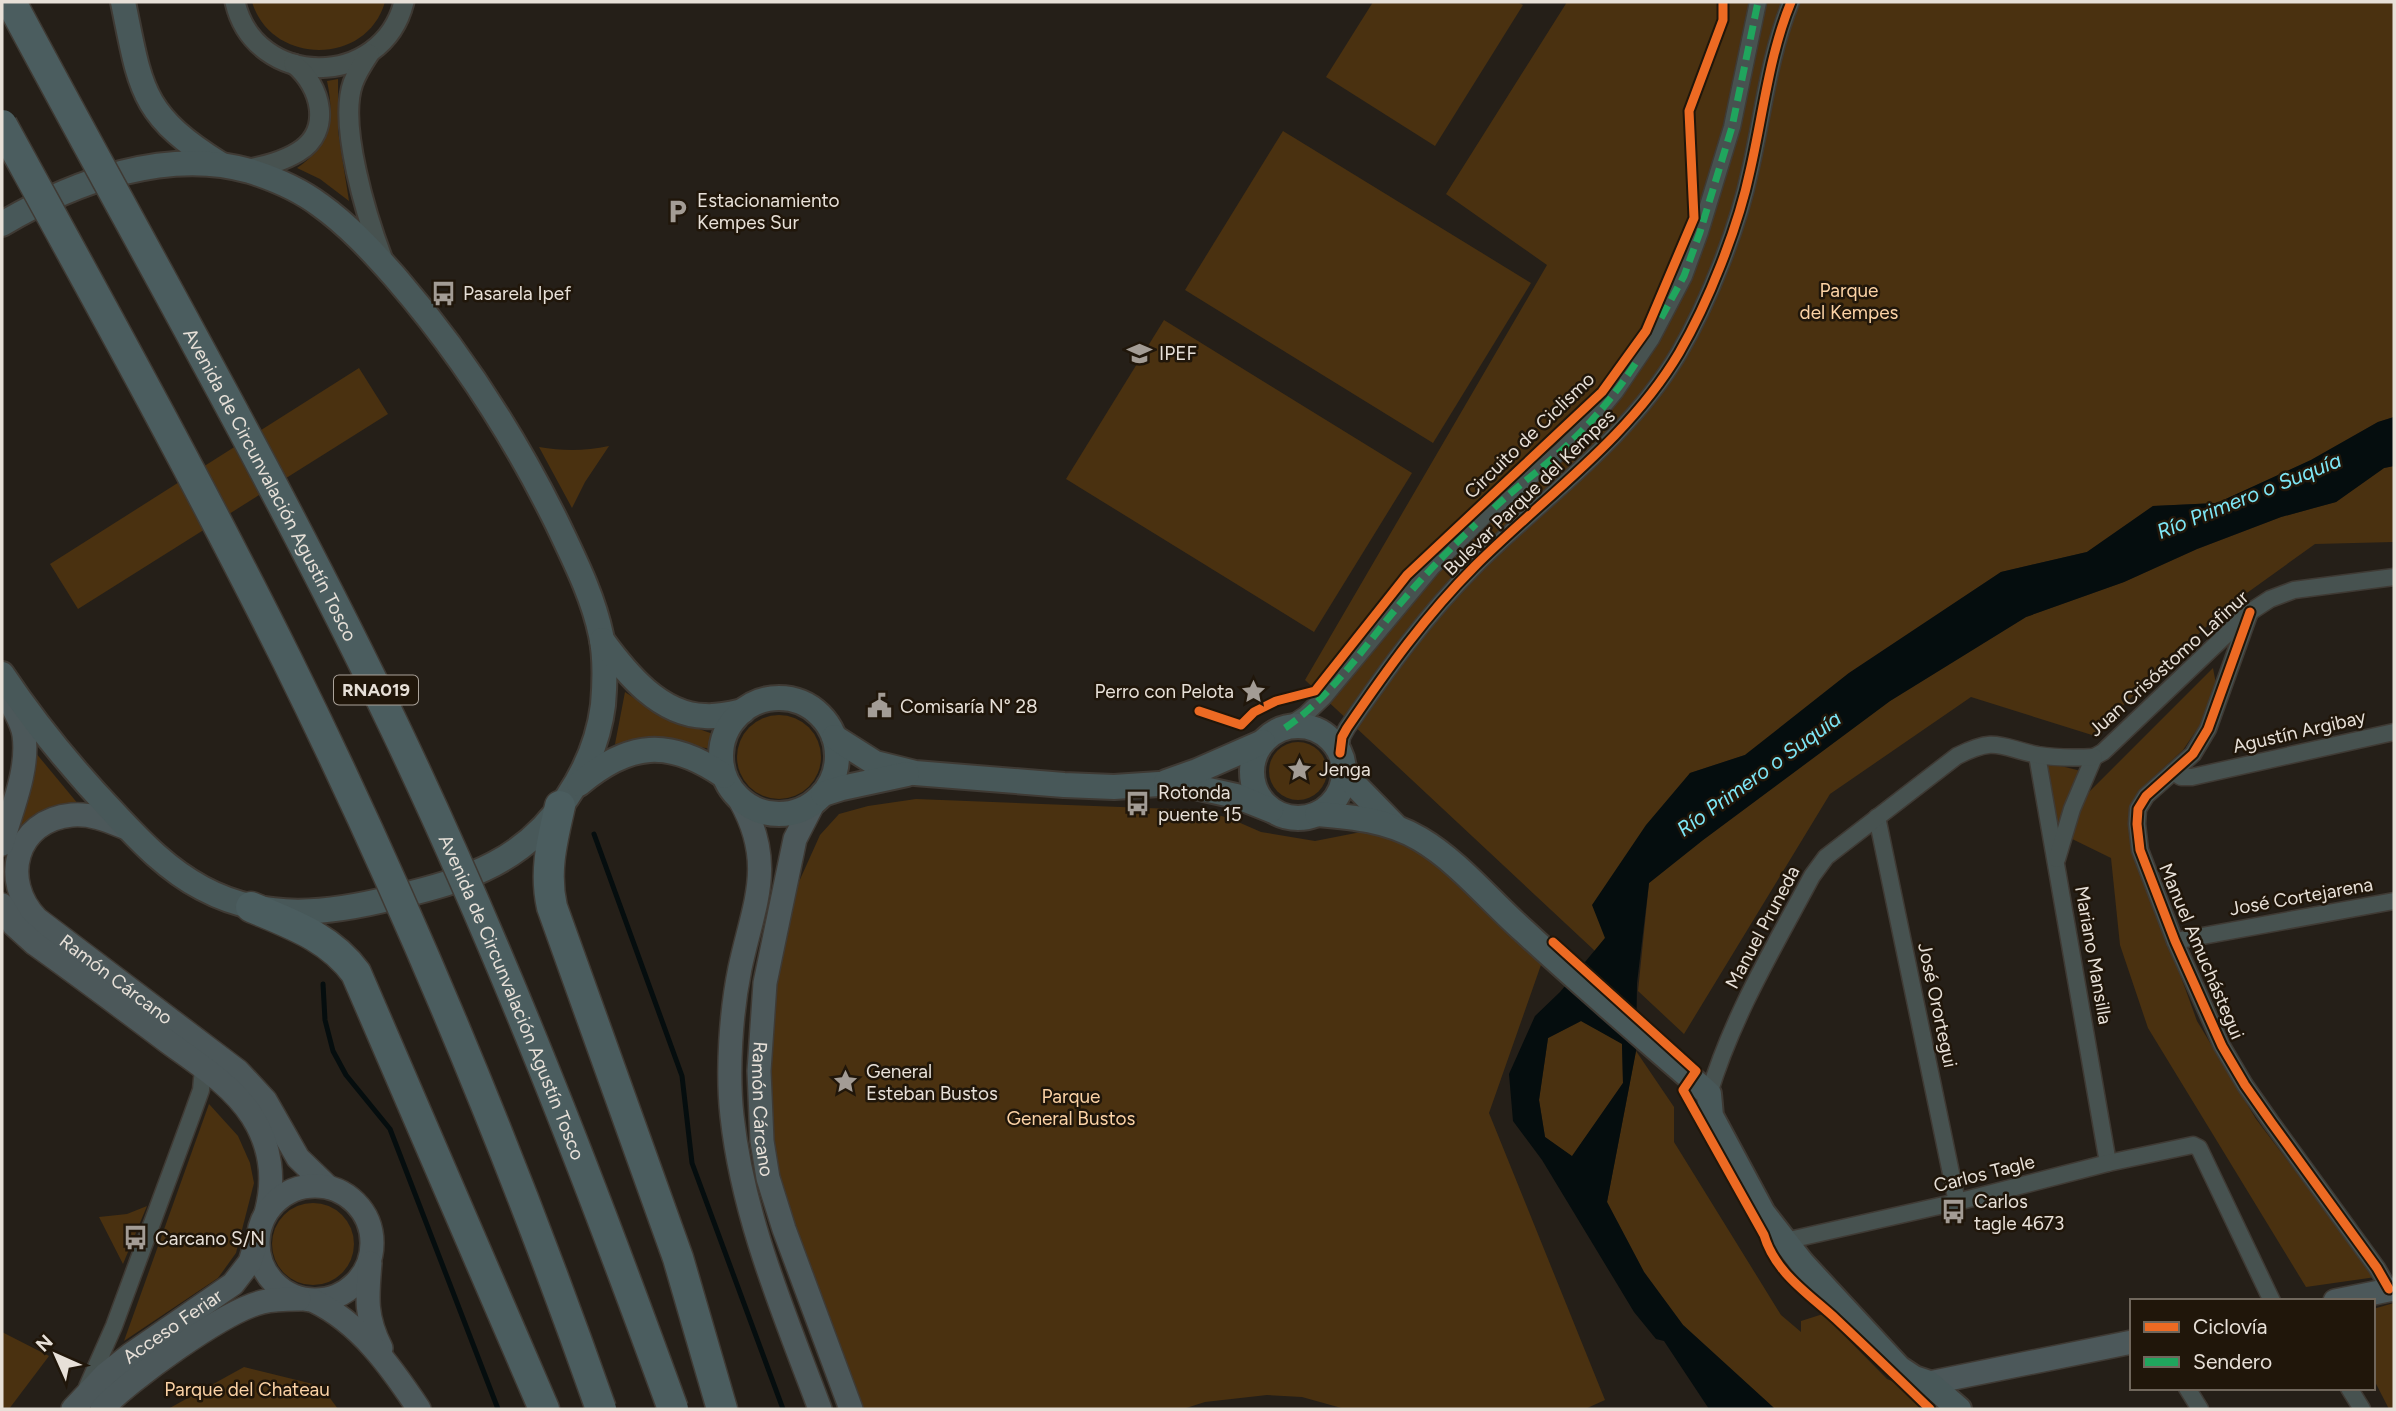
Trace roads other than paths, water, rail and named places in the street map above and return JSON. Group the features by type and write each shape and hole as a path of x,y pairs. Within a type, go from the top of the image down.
{"highway":[{"name":"Avenida de Circunvalación Agustín Tosco","path":"11,2 263,467 315,566 405,751 532,1037 601,1212 673,1409"},
{"name":"RNA019","path":"2,125 236,559 366,826 491,1115 601,1409"},
{"path":"565,799 548,864 552,907 678,1258 722,1409"},
{"path":"251,908 321,939 340,953 356,973 544,1409"}],"main road":[{"path":"123,2 140,80 160,117 180,137 234,168 297,190 319,203 348,228 386,267 449,343 521,454 581,576 602,639 605,671 603,707 595,740 565,799"},
{"path":"2,224 50,198 133,170 188,164 234,168"},
{"path":"602,639 639,683 666,705 703,716 722,716 743,711"},
{"path":"3,676 54,746 129,829 167,866 187,880 227,900 251,908 319,912 388,899 455,881 496,863 521,846 541,828 565,799 608,763 635,752 662,751 688,755 703,761 723,776 740,800 763,813 776,814 790,813 842,788 915,773"},
{"path":"2,844 20,779 25,749 21,724 10,701 3,676"},
{"path":"723,776 723,740 734,719 764,700 776,698 798,701 817,712 830,728 837,749 835,773 819,798"},
{"path":"1159,784 1197,771 1263,742 1285,728 1300,726 1318,730 1331,740 1355,785 1396,827"},
{"path":"834,737 875,763 915,773 1064,785 1114,787 1159,784 1217,791 1294,818 1317,814 1371,820 1396,827 1421,839 1458,868 1525,932 1709,1094 1711,1116 1740,1174 1763,1213 1785,1241 1899,1368 1929,1384 1959,1409"},
{"path":"1263,742 1253,762 1252,777 1260,799 1271,810"},
{"path":"1317,814 1329,807 1338,795 1343,782 1342,761"},
{"name":"Ramón Cárcano","path":"819,798 795,839 765,983 759,1071 761,1141 768,1178 784,1229 851,1409"},
{"name":"Ramón Cárcano","path":"740,800 758,843 760,879 758,898 740,970 731,1063 732,1113 739,1167 753,1224 820,1409"},
{"name":"Ramón Cárcano","path":"129,829 85,814 62,816 39,826 24,843 16,866 17,887 25,904 37,919 248,1080 265,1100 298,1158 328,1187"},
{"name":"Ramón Cárcano","path":"2,905 15,925 35,944 203,1068 238,1098 259,1129 268,1157 272,1182 267,1213"},
{"path":"396,1376 369,1321 372,1234 364,1213 349,1196 328,1187 300,1188 281,1198 267,1213 258,1238 262,1265 268,1277 289,1295 329,1308 352,1325 396,1376 419,1409"},
{"name":"Acceso Feriar","path":"76,1407 106,1374 130,1355 233,1284 250,1262 258,1238"},
{"path":"308,1300 339,1296 350,1289 367,1269 371,1257"},
{"path":"2344,1299 2392,1289"},
{"name":"Acceso Feriar","path":"102,1409 149,1371 232,1315 262,1302 308,1300"},
{"path":"1929,1384 2130,1342"}],"street":[{"path":"235,2 242,21 252,35 278,57 294,64 311,68 333,68 353,62 371,51"},
{"path":"386,267 362,200 350,113 352,84 361,65 393,29 401,15 404,2"},
{"name":"Bulevar Parque del Kempes","path":"1285,728 1305,715 1324,697 1433,566 1484,516 1562,450 1590,422 1635,364 1684,276 1700,232 1732,127 1758,2"},
{"name":"Bulevar Parque del Kempes","path":"1342,761 1340,744 1347,728 1426,619 1522,520 1573,477 1619,431 1678,355 1707,298 1741,206 1777,47 1791,2"},
{"path":"234,168 290,157 300,152 315,135 319,123 318,96 303,71 294,64"},
{"name":"Juan Crisóstomo Lafinur","path":"2094,757 2103,752 2250,612 2270,599 2294,590 2394,577"},
{"name":"Manuel Amuchástegui","path":"2250,612 2208,729 2193,754 2146,796 2138,809 2140,850 2175,941 2222,1046 2245,1085 2392,1289"},
{"name":"Agustín Argibay","path":"2173,772 2181,777 2193,777 2394,732"},
{"name":"Manuel Pruneda","path":"1709,1094 1719,1058 1739,1014 1812,876 1826,857 1957,756 1971,749 1987,744 2005,745 2038,755 2094,757"},
{"name":"Mariano Mansilla","path":"2038,755 2108,1163"},
{"path":"2056,862 2094,757"},
{"name":"José Orortegui","path":"1877,817 1957,1202"},
{"name":"José Cortejarena","path":"2175,941 2394,901"},
{"path":"76,1407 114,1326 201,1090 203,1068"},
{"name":"Carlos Tagle","path":"1785,1241 2193,1144 2199,1148 2271,1299"},
{"path":"2188,1390 2200,1409"},
{"path":"2350,1390 2362,1409"}],"water":[{"name":"Río Primero o Suquía","path":"2394,417 2394,466 2384,468 2336,502 2281,517 2197,549 2124,582 2026,617 1890,701 1649,883 1637,983 1636,1051 1607,1202 1644,1272 1683,1325 1774,1408 1779,1409 1709,1409 1664,1341 1656,1339 1634,1312 1542,1160 1513,1121 1509,1074 1535,1016 1560,992 1605,938 1592,905 1646,825 1690,773 1745,755 1849,673 2001,572 2087,552 2153,506 2217,503 2311,460 2378,422","holes":["1581,1021 1622,1044 1623,1083 1572,1156 1545,1137 1539,1100 1548,1038"]}],"waterway":[{"path":"594,834 682,1076 692,1163 783,1409"},
{"path":"323,984 325,1020 333,1051 346,1075 390,1129 498,1409"}],"place":[{"name":"Estacionamiento Kempes Sur","path":"677,211"},
{"name":"Pasarela Ipef","path":"443,293"},
{"name":"IPEF","path":"1139,353"},
{"name":"Perro con Pelota","path":"1254,691"},
{"name":"Comisaría N° 28","path":"880,706"},
{"name":"Jenga","path":"1299,769"},
{"name":"Rotonda puente 15","path":"1138,803"},
{"name":"General Esteban Bustos","path":"846,1082"},
{"name":"Carlos tagle 4673","path":"1954,1212"},
{"name":"Carcano S/N","path":"135,1238"}],"park label":[{"name":"Parque del Kempes","path":"1849,301"},
{"name":"Parque General Bustos","path":"1071,1107"},
{"name":"Parque del Chateau","path":"247,1389"}]}
